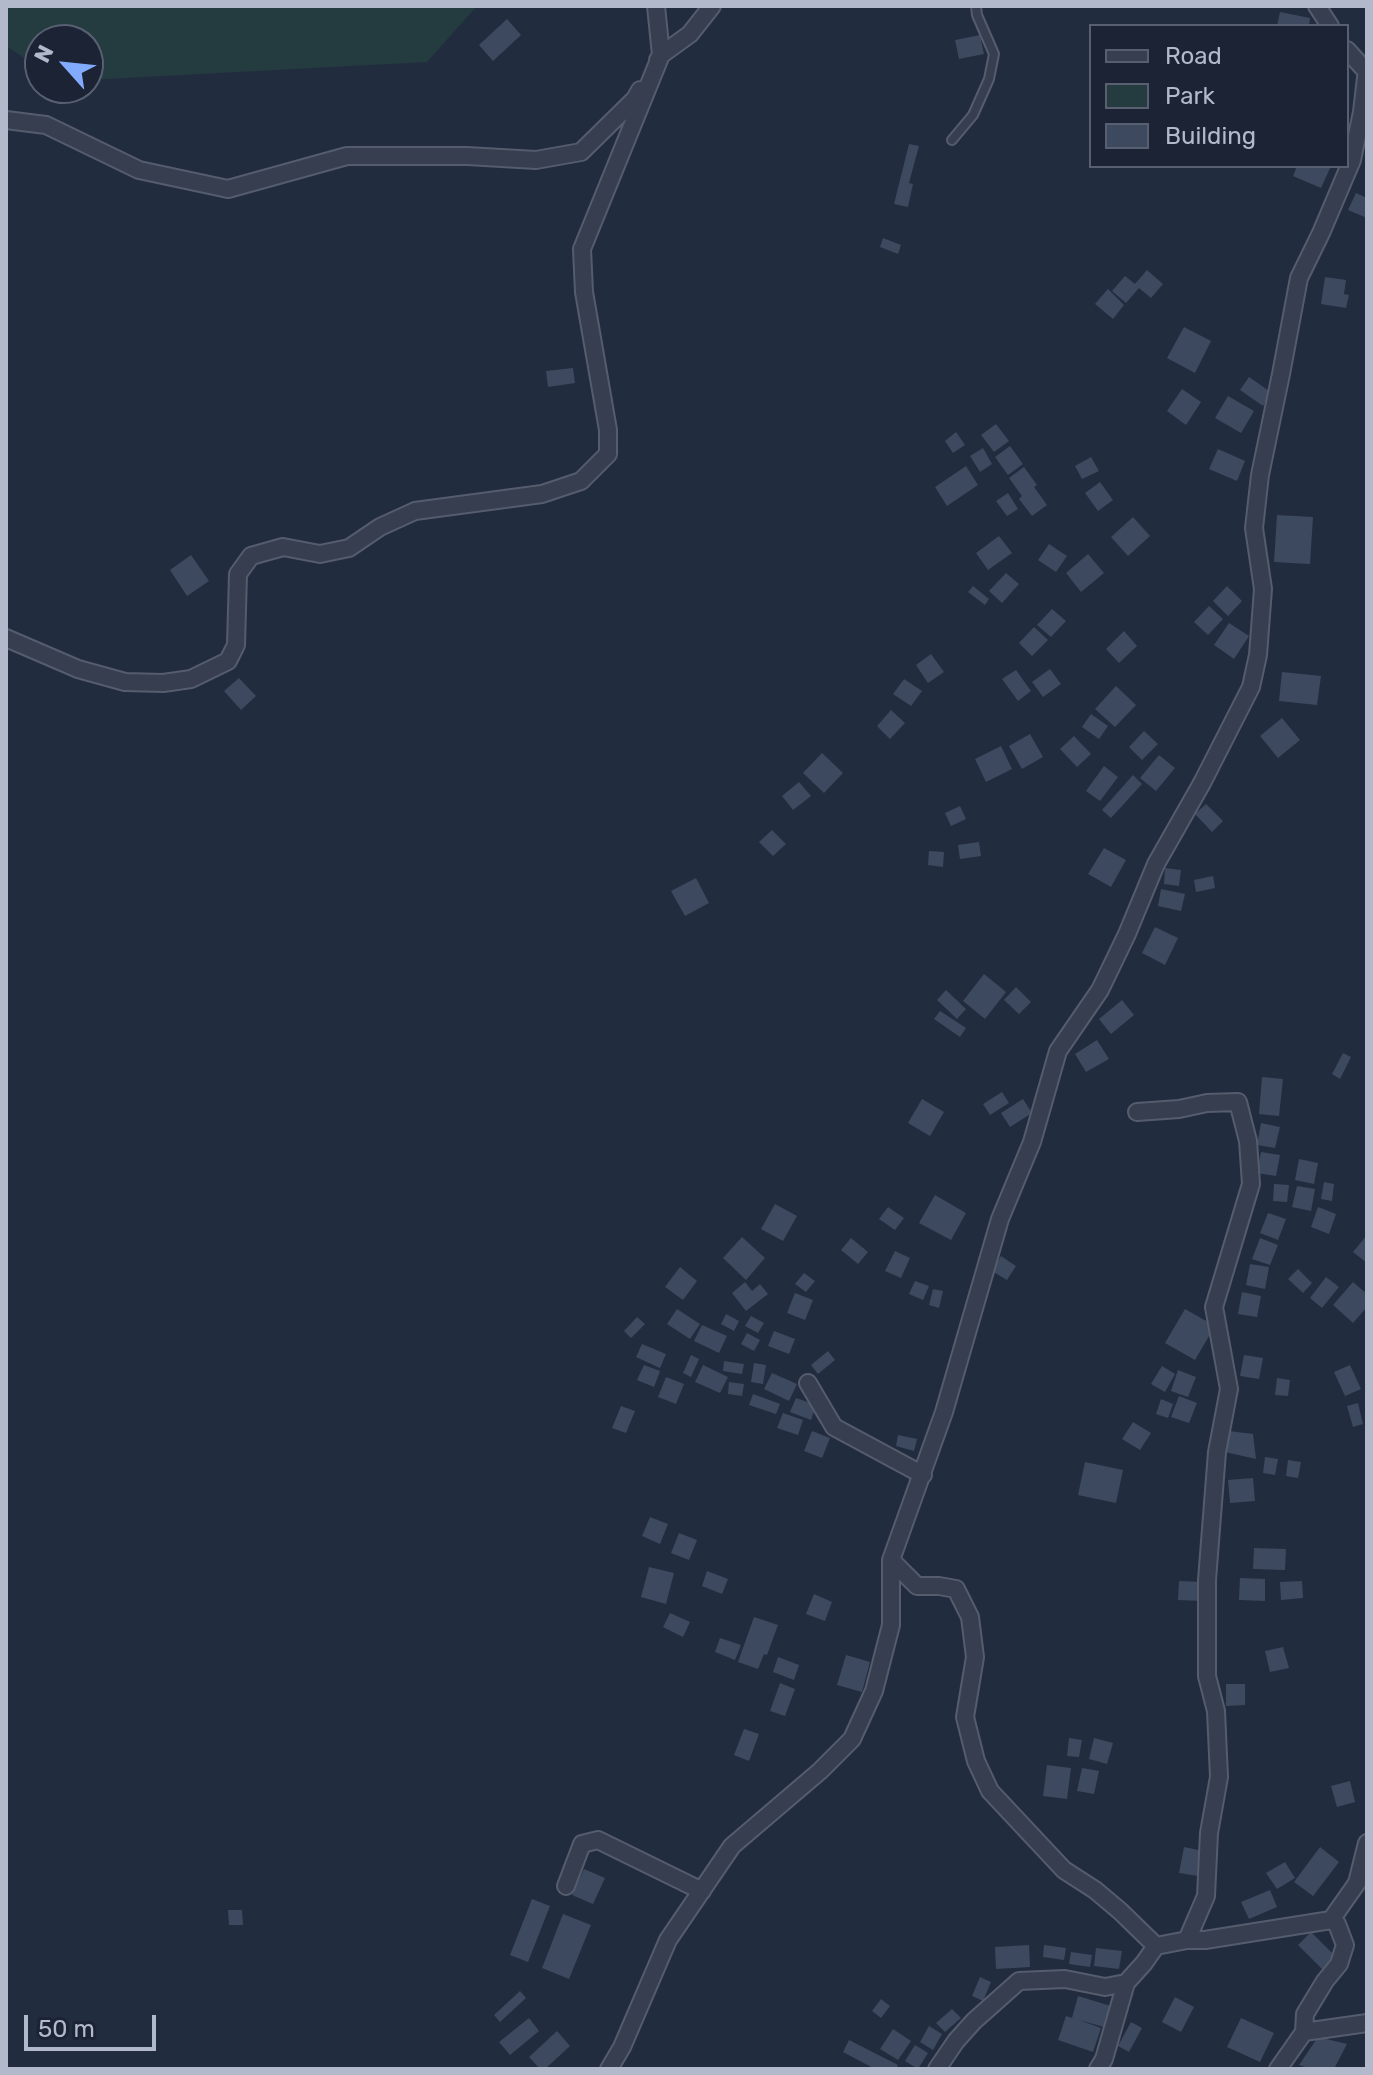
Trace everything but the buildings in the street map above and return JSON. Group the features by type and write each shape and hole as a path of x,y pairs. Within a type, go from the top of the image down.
{"street":[{"path":"6,638 78,669 125,682 163,683 191,679 228,661 236,645 238,574 251,556 283,547 320,554 349,548 380,527 415,511 542,494 581,481 608,454 608,430 584,292 582,249 661,55 656,6"},
{"path":"6,120 46,125 139,170 228,189 347,156 467,156 536,160 581,152 635,99 661,55 690,34 712,6"},
{"path":"1317,6 1329,24"},
{"path":"1349,52 1366,70 1362,112 1349,167"},
{"path":"609,2069 622,2047 668,1940 732,1846 820,1771 852,1739 874,1691 891,1625 891,1560 944,1412 1000,1219 1032,1142 1058,1051 1100,990 1156,864 1251,687 1258,655 1263,589 1254,528 1260,475 1299,278 1349,168"},
{"path":"1137,1112 1238,1102 1248,1141 1251,1184 1214,1307 1229,1389 1217,1452 1207,1580 1207,1676 1216,1711 1219,1777 1209,1833 1206,1896 1187,1940"},
{"path":"808,1383 834,1427 923,1475"},
{"path":"891,1560 917,1586 956,1589 970,1617 975,1657 965,1717 976,1761 990,1791 1064,1870 1095,1890 1156,1946"},
{"path":"566,1886 582,1844 598,1840 702,1891"},
{"path":"1331,1920 1357,1883 1367,1843"},
{"path":"1098,2069 1104,2059 1126,1983 1156,1946 1331,1920 1337,1924 1345,1945 1339,1964 1305,2014 1304,2032 1278,2069"},
{"path":"937,2069 974,2021 1019,1981 1065,1979 1105,1987 1126,1983"},
{"path":"1304,2032 1367,2023"}],"lane":[{"path":"952,140 973,115 989,79 994,54 976,6"}],"green space":[{"path":"6,6 477,6 427,62 104,79 104,24 24,24 24,58 6,46"}]}
